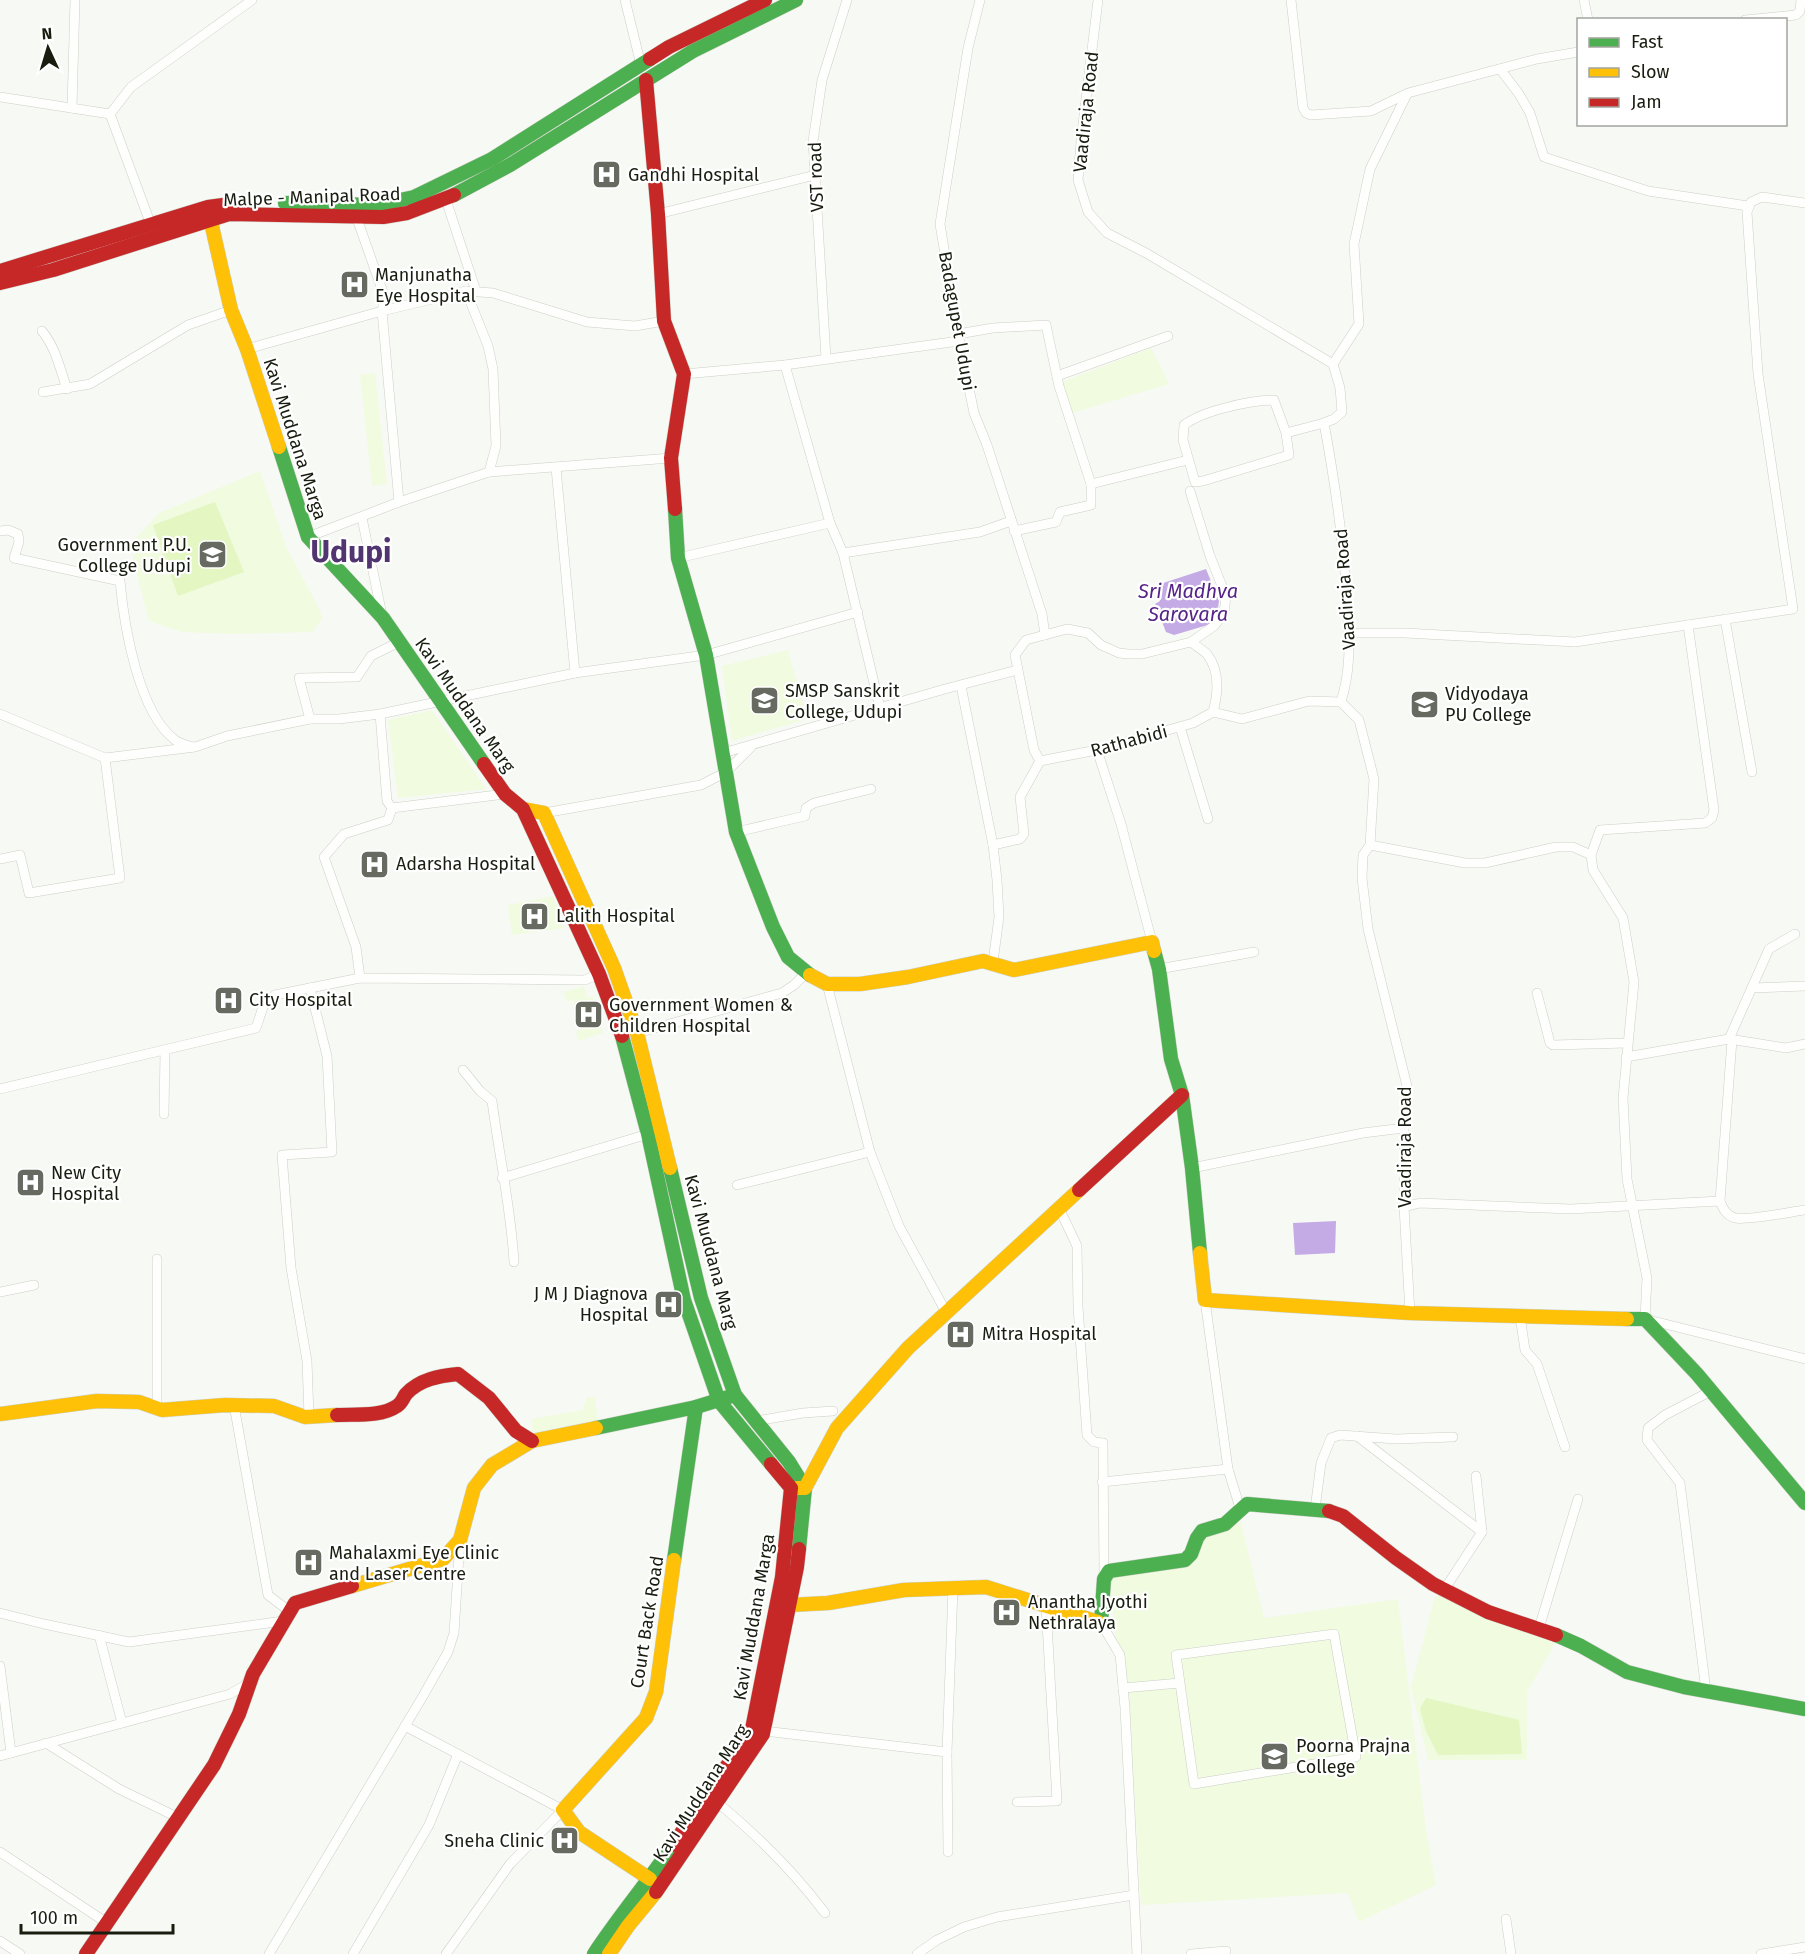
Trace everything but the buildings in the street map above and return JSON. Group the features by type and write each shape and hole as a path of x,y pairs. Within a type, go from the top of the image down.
{"main road":[{"name":"Malpe - Manipal Road","path":"354,211 396,202 441,184 492,159 669,47 765,0"},
{"name":"Malpe - Manipal Road","path":"0,283 53,270 242,202 354,211 383,217 407,213 446,199 510,165 693,51 796,0"},
{"path":"646,80 658,214 664,321 684,374 671,458 678,558 706,655 736,832 788,957 806,973 826,984 860,984 908,977 982,961 993,962 1004,969 1014,970 1152,942 1159,969 1171,1059 1182,1095 1205,1300 1410,1313 1645,1319 1711,1391 1805,1503"},
{"name":"Malpe - Manipal Road","path":"0,271 151,225 209,213"},
{"path":"209,213 231,310 247,349"},
{"name":"Kavi Muddana Marga","path":"247,349 308,537 383,618"},
{"name":"Kavi Muddana Marg","path":"383,618 505,794 523,809 599,974 622,1036 648,1134 684,1300 719,1401 798,1488"},
{"name":"Kavi Muddana Marg","path":"523,809 544,813 614,968 637,1033 701,1298 735,1395 789,1462 798,1488 797,1567 764,1731 660,1887 609,1954"},
{"path":"798,1488 837,1428 908,1348 1182,1095"},
{"path":"0,1414 97,1401 139,1402 162,1410 234,1405 274,1406 309,1417 380,1413 397,1406 405,1395 434,1377 458,1374 477,1386 518,1434 532,1441"},
{"path":"86,1954 214,1765 239,1714 253,1674 295,1603 443,1559 460,1540 474,1488 492,1465 532,1441 696,1407 735,1395"},
{"name":"Court Back Road","path":"563,1810 646,1718 656,1692 696,1407"},
{"name":"Kavi Muddana Marga","path":"594,1954 618,1918 650,1879 752,1729 798,1488"},
{"path":"789,1605 828,1603 904,1590 986,1587 1101,1623 1104,1579 1109,1570 1185,1560 1193,1552 1197,1537 1201,1532 1224,1525 1247,1504 1315,1509 1335,1512 1343,1516 1396,1558 1444,1590 1488,1612 1539,1628 1627,1672 1706,1691 1805,1709"},
{"path":"563,1810 579,1832 650,1879"},
{"path":"618,1918 622,1954"}],"street":[{"path":"72,108 75,0"},
{"path":"110,114 131,87 252,0"},
{"path":"625,0 641,65"},
{"name":"VST road","path":"826,358 813,141 822,80 848,0"},
{"name":"Badagupet Udupi","path":"980,0 968,48 940,224 958,338 974,413 987,445 1042,614 1045,635"},
{"name":"Vaadiraja Road","path":"1098,0 1078,180 1088,212 1107,233 1146,253 1333,364"},
{"path":"1291,0 1303,108 1311,115 1371,111 1408,93 1537,59 1577,52"},
{"path":"1584,0 1588,18"},
{"path":"1765,18 1796,15 1800,11 1802,0"},
{"path":"1500,69 1530,113 1544,157 1648,191 1748,206"},
{"path":"1286,432 1324,423 1334,419 1342,412 1340,388 1333,364 1359,324 1354,244 1370,169 1408,93"},
{"path":"0,97 110,114"},
{"path":"110,114 151,225"},
{"path":"658,214 815,175"},
{"path":"441,184 493,369 496,446 489,472"},
{"path":"1350,633 1405,633 1575,642 1793,609 1758,374 1748,206 1751,201 1762,197 1805,203"},
{"path":"354,211 385,298 382,311 399,502"},
{"path":"247,349 382,311 471,291 493,292 587,322 635,326 664,321"},
{"path":"43,392 90,384 188,325 231,310"},
{"path":"684,374 785,365 958,338 993,328 1046,325 1057,376 1091,484 1090,504 1060,512 1056,522 1014,531"},
{"path":"42,332 56,353 67,389"},
{"path":"1057,376 1168,336"},
{"path":"785,365 830,523 843,553 880,708"},
{"path":"1274,400 1286,432 1289,455 1203,482 1195,482 1188,460 1183,440 1184,425 1193,418 1252,401 1274,400"},
{"name":"Vaadiraja Road","path":"1324,423 1339,503 1350,633 1347,681 1341,702 1359,720 1374,779 1370,845 1363,855 1362,878 1367,919 1407,1086 1404,1128 1404,1207 1410,1313"},
{"path":"308,537 399,502 489,472 671,458"},
{"path":"1091,484 1188,460"},
{"path":"556,468 575,673"},
{"path":"993,845 1020,839 1024,834 1020,797 1040,761 1034,750 1017,670 1016,655 1026,640 1067,629 1088,633 1101,645 1119,653 1142,654 1191,642 1214,626 1224,613 1226,596 1210,556 1190,491"},
{"path":"362,518 383,618"},
{"path":"843,553 980,532 1011,521"},
{"path":"678,558 830,523"},
{"path":"0,531 8,530 18,534 19,542 14,558 120,581 123,618 148,704 176,741 195,747"},
{"path":"0,714 105,758 195,747 227,736 310,719 339,719 380,714 575,673 706,655 858,612"},
{"path":"1725,620 1752,772"},
{"path":"1688,625 1714,810 1712,818 1705,823 1600,830 1590,855 1593,870 1623,918 1634,982 1623,1098 1627,1179 1647,1278 1645,1319 1805,1359"},
{"path":"310,719 298,678 357,677 371,656 399,642"},
{"path":"1191,642 1208,655 1215,674 1219,690 1213,712 1242,719 1309,701 1341,702"},
{"path":"723,753 1017,670"},
{"path":"961,686 998,880 999,917 993,962"},
{"name":"Rathabidi","path":"1040,761 1097,750 1180,727 1200,720 1213,712"},
{"path":"380,714 387,801 392,808"},
{"path":"1180,727 1208,819"},
{"path":"544,813 701,785 726,772 754,744"},
{"path":"1097,750 1121,824 1152,942"},
{"path":"0,860 20,855 29,893 120,878 105,758"},
{"path":"736,832 805,816 806,808 814,803 872,789"},
{"path":"392,808 505,794"},
{"path":"360,978 356,947 324,857 344,834 388,820 392,808"},
{"path":"1370,845 1465,864 1485,863 1556,847 1573,847 1590,855"},
{"path":"1795,934 1769,950 1730,1040 1720,1201 1727,1214 1738,1219 1805,1210"},
{"path":"1159,969 1254,952"},
{"path":"637,1033 782,993 806,973"},
{"path":"0,1089 256,1028 264,1004 275,995 360,978 585,980 599,974"},
{"path":"826,984 870,1152 899,1226 946,1312"},
{"path":"1752,988 1805,986"},
{"path":"309,1417 308,1361 291,1268 282,1155 332,1152 327,1056 310,988"},
{"path":"1537,993 1550,1043 1553,1045 1628,1042"},
{"path":"1626,1057 1730,1040 1786,1048 1805,1044"},
{"path":"164,1114 165,1050"},
{"path":"463,1070 480,1091 492,1101 502,1178 512,1224 514,1262"},
{"path":"1192,1168 1363,1133 1404,1128"},
{"path":"502,1178 648,1134"},
{"path":"737,1185 870,1152"},
{"path":"1404,1207 1420,1203 1571,1209 1720,1201"},
{"path":"1059,1208 1077,1246 1078,1307 1087,1435 1094,1442 1102,1443 1104,1579"},
{"path":"157,1259 158,1408"},
{"path":"0,1292 34,1285"},
{"path":"1205,1300 1228,1469 1240,1508"},
{"path":"1521,1316 1525,1350 1537,1364 1565,1447"},
{"path":"1706,1691 1680,1483 1647,1440 1648,1428 1665,1415 1711,1391"},
{"path":"234,1405 268,1595 286,1616"},
{"path":"756,1421 803,1413 833,1411"},
{"path":"1315,1509 1321,1463 1327,1443 1331,1438 1340,1435 1396,1439 1453,1437"},
{"path":"1357,1436 1482,1532"},
{"path":"1102,1482 1228,1469"},
{"path":"1444,1590 1482,1532 1476,1476"},
{"path":"1539,1628 1578,1499"},
{"path":"269,1954 448,1652 454,1634 460,1540"},
{"path":"948,1852 947,1752 953,1588"},
{"path":"1017,1802 1057,1801 1046,1605"},
{"path":"0,1613 129,1642 286,1616"},
{"path":"1101,1623 1120,1655 1137,1954"},
{"path":"1334,1634 1356,1757 1194,1784 1180,1683 1176,1655 1334,1634"},
{"path":"99,1635 122,1723"},
{"path":"0,1666 11,1753"},
{"path":"0,1756 230,1694 244,1686 253,1674"},
{"path":"1123,1688 1180,1683"},
{"path":"405,1726 563,1810 510,1863 446,1954"},
{"path":"764,1731 947,1752"},
{"path":"46,1743 119,1788 179,1818"},
{"path":"353,1954 429,1825 458,1754"},
{"path":"718,1803 753,1832 786,1866 825,1913"},
{"path":"0,1852 107,1923"},
{"path":"917,1954 937,1940 964,1927 997,1917 1134,1894"},
{"path":"1506,1919 1510,1954"},
{"path":"0,1941 20,1954"},
{"path":"1761,1954 1805,1947"},
{"path":"1191,1954 1226,1951"}],"shaded area":[{"path":"1151,348 1169,384 1072,413 1062,382"},
{"path":"375,373 387,484 372,486 360,375"},
{"name":"Government P.U. College Udupi","path":"260,471 287,549 320,610 322,619 313,632 235,634 182,632 149,621 133,560 136,538 159,513"},
{"name":"SMSP Sanskrit College, Udupi","path":"788,650 807,719 732,741 722,666"},
{"path":"432,710 486,789 398,798 388,720"},
{"name":"Lalith Hospital","path":"553,896 565,928 512,935 508,905"},
{"name":"Government Women & Children Hospital","path":"584,986 587,998 593,996 603,1033 578,1041 576,1031 582,1029 573,1000 567,1002 564,992"},
{"path":"587,1397 595,1397 598,1420 533,1433 531,1419 583,1410"},
{"name":"Poorna Prajna College","path":"1241,1523 1264,1618 1398,1599 1426,1830 1436,1885 1359,1922 1348,1893 1141,1905 1128,1682 1116,1638 1109,1583 1115,1574 1191,1561 1209,1534"},
{"path":"1448,1589 1562,1631 1527,1692 1527,1760 1428,1760 1411,1687 1435,1597"}],"green space":[{"path":"215,502 244,572 178,596 153,525"},
{"path":"1426,1698 1519,1720 1522,1754 1438,1755 1426,1731 1420,1709"}],"water":[{"name":"Sri Madhva Sarovara","path":"1206,569 1219,601 1217,615 1211,624 1174,635 1166,632 1155,604 1160,601 1154,586"},
{"path":"1336,1221 1335,1253 1295,1255 1293,1223"}],"traffic: fast":[{"path":"454,195 510,165 693,51 796,0"},
{"path":"285,203 377,205 414,197 492,159 650,59"},
{"path":"279,447 308,537 383,618 484,764"},
{"path":"675,509 678,558 706,655 736,832 773,927 788,957 810,975"},
{"path":"1154,951 1159,969 1171,1059 1182,1095 1200,1253"},
{"path":"622,1036 648,1134 684,1300 719,1401 771,1464"},
{"path":"670,1168 701,1298 735,1395 789,1462 805,1488 799,1549"},
{"path":"1627,1319 1645,1319 1697,1374 1805,1503"},
{"path":"596,1428 696,1407 735,1395"},
{"path":"674,1560 696,1407"},
{"path":"1098,1622 1101,1623 1104,1579 1109,1571 1185,1560 1191,1554 1202,1531 1225,1524 1247,1504 1329,1511"},
{"path":"1556,1635 1627,1672 1684,1687 1805,1709"},
{"path":"594,1954 673,1845"}],"traffic: slow":[{"path":"208,209 231,310 247,349 279,447"},
{"path":"523,809 544,813 614,968 637,1033 670,1168"},
{"path":"810,975 827,984 860,984 908,977 983,961 1014,970 1152,942 1154,951"},
{"path":"797,1488 805,1488 837,1428 908,1348 1079,1190"},
{"path":"1200,1253 1205,1300 1410,1313 1627,1319"},
{"path":"0,1414 97,1401 139,1402 162,1410 225,1405 274,1406 305,1417 337,1415"},
{"path":"352,1586 443,1559 460,1540 474,1488 492,1465 532,1441 596,1428"},
{"path":"650,1879 579,1832 563,1810 646,1718 656,1692 674,1560"},
{"path":"789,1605 828,1603 904,1590 986,1587 1098,1622"},
{"path":"609,1954 656,1892"}],"traffic: jam":[{"path":"650,59 669,47 765,0"},
{"path":"646,80 658,214 664,321 684,374 671,458 675,509"},
{"path":"0,283 53,270 229,214 383,217 407,213 454,195"},
{"path":"0,271 208,207 238,203"},
{"path":"484,764 505,794 523,809 599,974 622,1036"},
{"path":"1079,1190 1182,1095"},
{"path":"337,1415 368,1414 391,1410 399,1405 406,1394 417,1385 437,1377 458,1374 489,1398 516,1431 532,1441"},
{"path":"673,1845 752,1729 782,1577 791,1488 771,1464"},
{"path":"1329,1511 1343,1516 1433,1584 1488,1612 1556,1635"},
{"path":"656,1892 763,1734 799,1549"},
{"path":"86,1954 214,1765 239,1714 253,1674 295,1603 352,1586"}],"place":[{"name":"Gandhi Hospital","path":"607,175"},
{"name":"Manjunatha Eye Hospital","path":"354,285"},
{"name":"Government P.U. College Udupi","path":"212,555"},
{"name":"SMSP Sanskrit College, Udupi","path":"764,701"},
{"name":"Vidyodaya PU College","path":"1424,704"},
{"name":"Adarsha Hospital","path":"375,864"},
{"name":"Lalith Hospital","path":"535,916"},
{"name":"City Hospital","path":"228,1000"},
{"name":"Government Women & Children Hospital","path":"588,1015"},
{"name":"New City Hospital","path":"30,1183"},
{"name":"J M J Diagnova Hospital","path":"669,1304"},
{"name":"Mitra Hospital","path":"961,1334"},
{"name":"Mahalaxmi Eye Clinic and Laser Centre","path":"308,1563"},
{"name":"Anantha Jyothi Nethralaya","path":"1007,1612"},
{"name":"Poorna Prajna College","path":"1275,1756"},
{"name":"Sneha Clinic","path":"565,1841"}],"district":[{"name":"Udupi","path":"351,552"}]}
